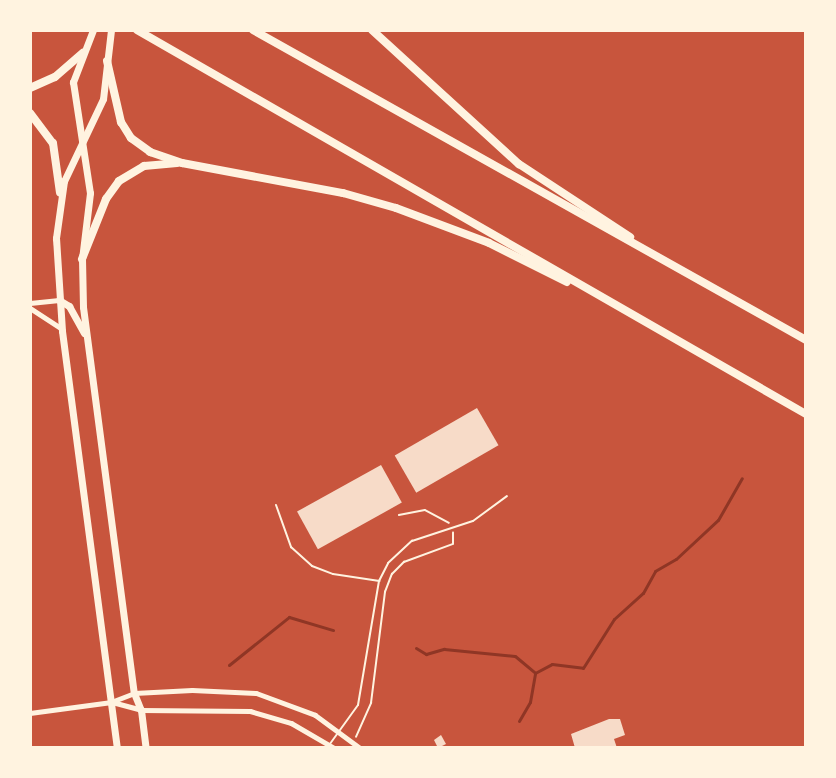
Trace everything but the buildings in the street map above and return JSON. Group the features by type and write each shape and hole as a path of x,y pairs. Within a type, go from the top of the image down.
{"highway":[{"path":"93,30 74,82 90,193 82,259 87,337 134,693 141,710 146,748"},
{"path":"60,194 103,99 111,30"},
{"path":"253,30 806,340"},
{"path":"372,30 519,164 676,268"},
{"path":"141,32 806,414"},
{"path":"30,88 55,77 83,53"},
{"path":"107,61 116,109 127,133 145,150 182,163 343,193 396,208 461,231 556,279 586,289"},
{"path":"30,113 53,143 60,194 57,238 61,328 117,748"},
{"path":"82,259 106,199 119,181 144,166 182,163"},
{"path":"59,300 69,306 87,337"}],"street":[{"path":"30,306 59,300"},
{"path":"30,306 61,328"},
{"path":"30,713 111,702 134,693 214,689 256,693 293,705 340,731 360,748"},
{"path":"111,702 141,710 250,711 291,723 330,747"}],"lane":[{"path":"330,747 358,705 379,581 403,547 473,521 507,496"},
{"path":"276,506 291,547 312,566 333,574 379,581"},
{"path":"806,725 806,743"}],"path":[{"path":"356,738 371,703 388,583 404,562 453,544 452,530 442,517 425,510 399,515"}],"waterway":[{"path":"416,648 426,654 444,649 515,656 535,673 552,664 583,668 614,619 643,593 655,571 676,559 718,520 742,478"},
{"path":"229,665 289,617 333,630"},
{"path":"519,721 530,702 535,673"}]}
